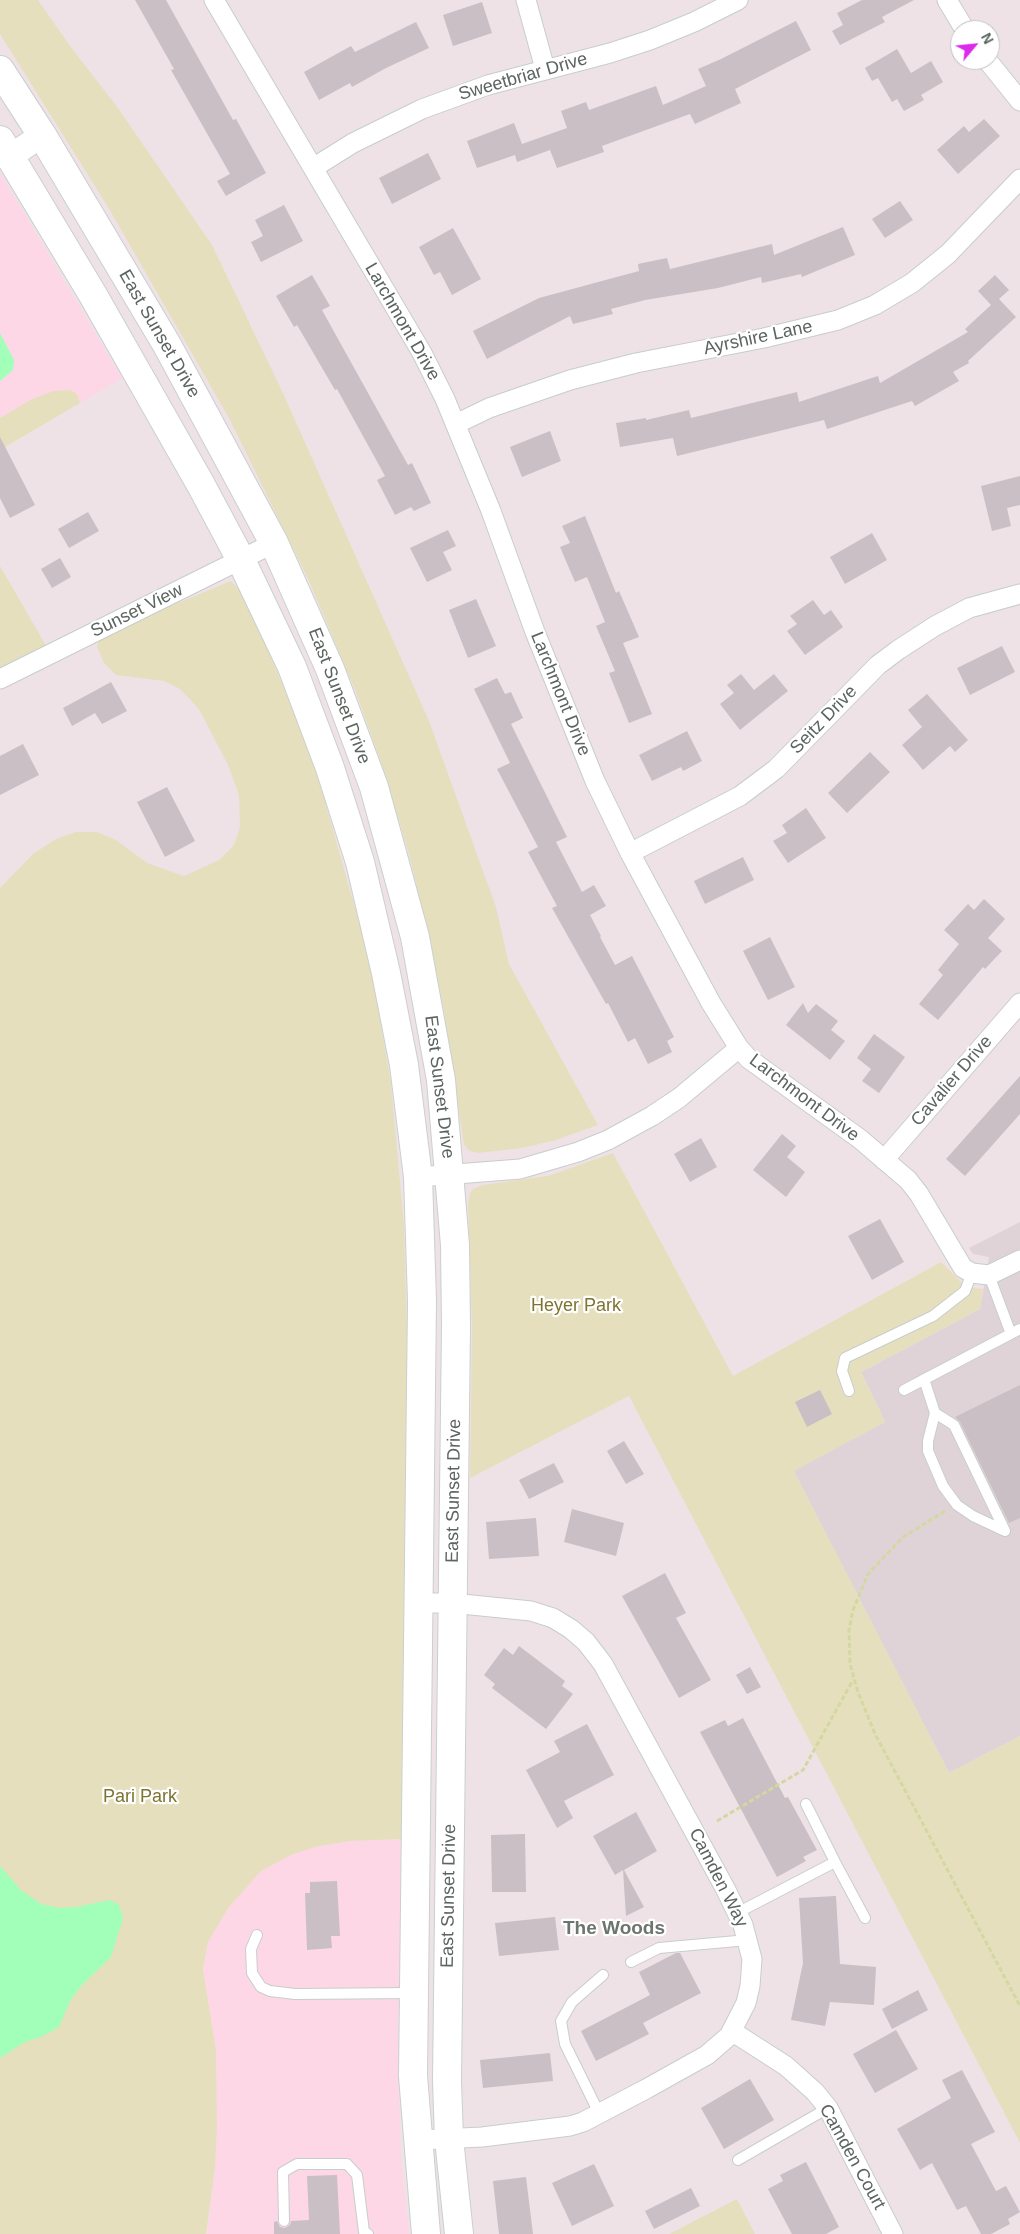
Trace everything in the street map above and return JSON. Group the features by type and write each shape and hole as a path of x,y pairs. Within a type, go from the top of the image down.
{"main road":[{"name":"East Sunset Drive","path":"0,70 42,135 167,345 274,543 330,669 374,787 399,873 429,1003 441,1080 450,1175 456,1326 448,1987 449,2139 454,2204 459,2234"},
{"name":"East Sunset Drive","path":"4,153 93,295 241,560 292,667 330,768 360,862 386,973 404,1065 418,1177 422,1301 413,2076 426,2234"}],"street":[{"name":"Larchmont Drive","path":"214,0 422,353 456,424 572,729 630,853 711,1004 739,1048 749,1059 908,1180 919,1194 963,1268 980,1274"},
{"path":"526,0 545,69"},
{"name":"Sweetbriar Drive","path":"313,168 353,143 422,109 480,88 610,53 650,40 694,22 738,0"},
{"path":"947,0 960,20"},
{"path":"995,70 1020,101"},
{"path":"4,153 42,135"},
{"name":"Ayrshire Lane","path":"456,424 505,402 570,380 636,363 764,338 829,322 875,306 912,283 948,254 1020,179"},
{"name":"Sunset View","path":"0,679 274,543"},
{"name":"Seitz Drive","path":"630,853 740,796 776,769 878,665 898,650 935,626 969,608 1020,594"},
{"name":"Cavalier Drive","path":"884,1160 1020,1003"},
{"path":"418,1177 520,1169 560,1158 608,1140 659,1112 739,1048"},
{"path":"980,1274 1020,1260"},
{"name":"Camden Way","path":"418,2140 449,2139 570,2126 599,2113 707,2055 733,2032 746,2003 750,1986 752,1959 748,1940 737,1913 603,1664 586,1642 571,1629 553,1618 531,1611 452,1603 419,1603"},
{"name":"Camden Court","path":"733,2032 786,2066 815,2092 828,2108 893,2234"}],"lane":[{"path":"850,1391 842,1370 845,1358 933,1316 965,1291 980,1274 1016,1332 904,1390"},
{"path":"924,1380 935,1413 928,1441 930,1461 943,1486 957,1505 973,1516 1005,1531 954,1425 935,1413"},
{"path":"806,1804 865,1918"},
{"path":"737,1913 835,1862"},
{"path":"257,1935 251,1949 252,1973 261,1987 270,1991 295,1994 413,1993"},
{"path":"631,1962 659,1948 674,1945 748,1940"},
{"path":"599,2113 565,2044 561,2021 572,2002 604,1975"},
{"path":"738,2160 828,2108"},
{"path":"284,2221 283,2172 297,2164 347,2164 357,2175 364,2232 368,2234"}],"path":[{"path":"957,1505 933,1517 903,1537 868,1574 853,1610 849,1630 850,1664 854,1680 875,1734 1020,2006"},
{"path":"717,1821 803,1770 854,1680"}],"shaded area":[{"path":"0,173 122,378 80,403 77,395 30,400 0,418"},
{"path":"0,333 14,360 13,370 0,381"},
{"path":"1020,1222 1020,1736 949,1773 793,1470 885,1422 861,1372 980,1309 989,1257 973,1254 969,1248"},
{"path":"401,1839 398,2056 401,2159 409,2234 206,2234 217,2125 216,2051 203,1969 208,1942 229,1907 260,1871 293,1854 319,1846 351,1841"},
{"path":"0,1866 21,1890 41,1904 59,1908 76,1907 110,1900 119,1905 123,1918 111,1957 82,1985 70,2001 59,2027 43,2036 25,2042 0,2058"}],"green space":[{"path":"0,0 38,0 70,46 118,108 212,245 283,393 429,721 496,907 509,964 598,1125 556,1140 522,1148 478,1153 470,1151 464,1145 444,1010 428,933 409,854 382,765 355,690 309,581 229,418 108,207 0,34"},
{"path":"70,390 77,394 80,403 0,450 0,418 30,400 53,391"},
{"path":"0,566 48,649 0,673"},
{"name":"Pari Park","path":"231,581 245,596 295,714 320,784 369,957 391,1083 404,1225 407,1331 401,1839 351,1841 319,1846 293,1854 261,1871 229,1907 208,1942 203,1969 216,2051 217,2125 215,2168 206,2234 0,2234 0,888 33,854 56,839 76,832 97,832 116,840 147,863 184,876 219,860 234,845 240,827 239,795 228,765 199,709 180,689 164,681 116,675 104,663 97,647 100,635"},
{"name":"Heyer Park","path":"613,1153 733,1376 941,1262 962,1283 973,1288 983,1289 980,1309 861,1372 885,1422 794,1471 949,1773 1020,1736 1020,2143 629,1396 470,1478 472,1327 468,1204 470,1193 473,1189 482,1185 548,1176"},
{"path":"737,2199 755,2234 669,2234"}],"building":[{"path":"135,0 166,0 233,120 236,119 266,173 226,196 217,181 230,174 171,70 174,69"},
{"path":"862,0 914,0 882,17 885,22 840,45 832,31 843,25 837,13"},
{"path":"482,2 492,33 453,46 443,15"},
{"path":"796,21 811,50 735,89 741,103 695,124 690,114 602,146 604,152 557,168 550,150 517,162 515,155 477,168 467,141 514,123 522,144 567,128 561,111 586,102 589,110 656,86 663,105 706,86 698,69"},
{"path":"416,22 429,48 386,68 352,87 350,83 319,100 304,72 351,46 355,52"},
{"path":"897,49 911,73 931,61 943,82 921,95 924,100 904,111 897,99 892,102 878,78 872,81 865,68"},
{"path":"984,119 1000,136 958,174 937,150 964,126 969,132"},
{"path":"428,153 441,179 392,204 379,178"},
{"path":"900,201 913,220 885,238 872,219"},
{"path":"284,205 303,241 261,262 251,242 263,236 255,220"},
{"path":"843,227 855,255 802,277 801,274 762,283 761,277 718,288 645,300 611,309 613,314 573,324 570,316 487,359 473,331 539,298 639,271 638,264 667,258 670,269 772,244 774,255"},
{"path":"453,228 481,279 452,295 440,272 434,275 419,247"},
{"path":"312,275 330,306 322,310 408,465 412,463 431,503 414,511 411,507 395,515 377,480 385,476 337,389 335,390 297,325 294,327 276,296"},
{"path":"995,275 1009,290 999,299 1016,317 968,361 969,363 953,372 959,381 915,406 912,401 827,429 824,420 677,456 673,438 620,447 616,423 646,418 646,420 689,410 691,418 797,392 799,402 878,376 880,383 968,332 965,329 991,305 978,291"},
{"path":"550,431 561,461 522,477 510,447"},
{"path":"0,437 35,505 10,518 0,498"},
{"path":"1020,476 1020,505 1007,508 1011,526 992,531 981,486"},
{"path":"88,512 99,531 69,548 58,529"},
{"path":"585,516 616,593 619,591 639,637 623,643 652,714 629,723 609,673 615,671 596,626 605,622 587,577 575,582 560,547 570,543 562,526"},
{"path":"448,530 456,546 443,552 452,570 427,582 410,548"},
{"path":"872,533 887,560 845,584 830,557"},
{"path":"60,558 71,577 52,588 41,569"},
{"path":"476,599 496,646 468,658 449,610"},
{"path":"813,600 824,615 831,610 843,627 805,655 787,631 797,624 790,616"},
{"path":"1002,646 1015,672 970,695 957,668"},
{"path":"741,674 754,690 774,674 788,691 740,730 720,704 734,693 727,685"},
{"path":"497,678 505,694 511,692 523,718 511,724 567,837 556,842 582,892 594,885 606,906 590,915 600,937 615,965 632,956 674,1037 667,1041 672,1052 648,1064 635,1038 628,1042 608,1003 606,1004 552,908 557,906 528,852 538,847 497,769 510,763 474,689"},
{"path":"111,682 127,711 102,724 95,713 72,726 63,708"},
{"path":"927,694 968,740 955,752 950,746 923,770 902,745 922,727 908,710"},
{"path":"687,731 702,761 683,771 681,767 652,781 639,755"},
{"path":"23,744 39,775 0,795 0,756"},
{"path":"870,752 890,772 847,813 828,793"},
{"path":"167,787 195,841 165,857 137,802"},
{"path":"806,808 826,838 788,863 773,841 787,833 782,825"},
{"path":"743,857 754,880 705,904 694,881"},
{"path":"984,899 1005,919 988,938 1002,951 985,969 983,967 938,1020 919,1004 943,975 938,970 959,944 944,930 968,904 974,910"},
{"path":"770,937 795,987 768,1000 743,951"},
{"path":"803,1003 808,1013 816,1004 838,1021 831,1030 845,1041 830,1060 786,1025"},
{"path":"874,1034 905,1057 879,1093 862,1081 871,1069 857,1058"},
{"path":"1020,1076 1020,1114 965,1176 946,1159"},
{"path":"782,1134 796,1146 787,1157 805,1172 786,1197 753,1170"},
{"path":"701,1138 717,1167 690,1182 674,1154"},
{"path":"880,1219 904,1262 872,1280 848,1236"},
{"path":"1020,1385 1020,1518 1009,1523 960,1422 955,1417"},
{"path":"820,1390 832,1414 807,1427 795,1402"},
{"path":"624,1441 644,1474 626,1484 607,1451"},
{"path":"554,1463 564,1482 529,1499 519,1480"},
{"path":"572,1509 624,1523 616,1556 564,1542"},
{"path":"536,1518 539,1556 489,1559 486,1522"},
{"path":"665,1573 686,1613 676,1618 711,1680 679,1698 622,1596"},
{"path":"519,1646 565,1681 562,1686 573,1694 546,1729 492,1688 495,1684 484,1675 504,1648 513,1655"},
{"path":"750,1667 761,1687 747,1694 736,1675"},
{"path":"743,1718 785,1798 788,1797 817,1850 803,1857 806,1861 777,1877 700,1732 725,1720 728,1726"},
{"path":"587,1724 614,1775 564,1801 573,1818 557,1828 526,1770 560,1752 554,1741"},
{"path":"636,1812 657,1851 624,1870 644,1907 626,1916 623,1870 615,1875 593,1836"},
{"path":"525,1834 526,1892 492,1892 491,1835"},
{"path":"337,1881 340,1936 331,1936 332,1948 307,1950 305,1893 310,1893 310,1882"},
{"path":"836,1896 840,1964 876,1967 874,2005 830,2002 825,2026 791,2020 803,1963 799,1898"},
{"path":"555,1917 559,1950 499,1956 495,1923"},
{"path":"676,1953 680,1953 701,1993 643,2023 649,2034 596,2061 581,2031 650,1995 639,1972"},
{"path":"918,1990 928,2010 892,2029 882,2009"},
{"path":"896,2030 918,2069 875,2093 853,2054"},
{"path":"550,2053 553,2081 483,2088 480,2060"},
{"path":"962,2070 995,2132 971,2144 996,2191 1006,2186 1020,2212 1008,2219 1010,2224 991,2234 981,2234 966,2206 957,2210 932,2163 920,2170 897,2129 951,2098 942,2080"},
{"path":"750,2079 774,2120 724,2149 701,2108"},
{"path":"806,2162 839,2227 826,2234 792,2234 768,2189 783,2181 780,2175"},
{"path":"594,2164 614,2206 572,2226 552,2183"},
{"path":"337,2175 340,2234 274,2234 274,2222 277,2221 280,2227 285,2228 290,2225 291,2221 309,2220 307,2176"},
{"path":"526,2177 533,2234 499,2234 493,2181"},
{"path":"691,2188 700,2206 654,2229 645,2211"}],"district":[{"name":"The Woods","path":"614,1929"}]}
